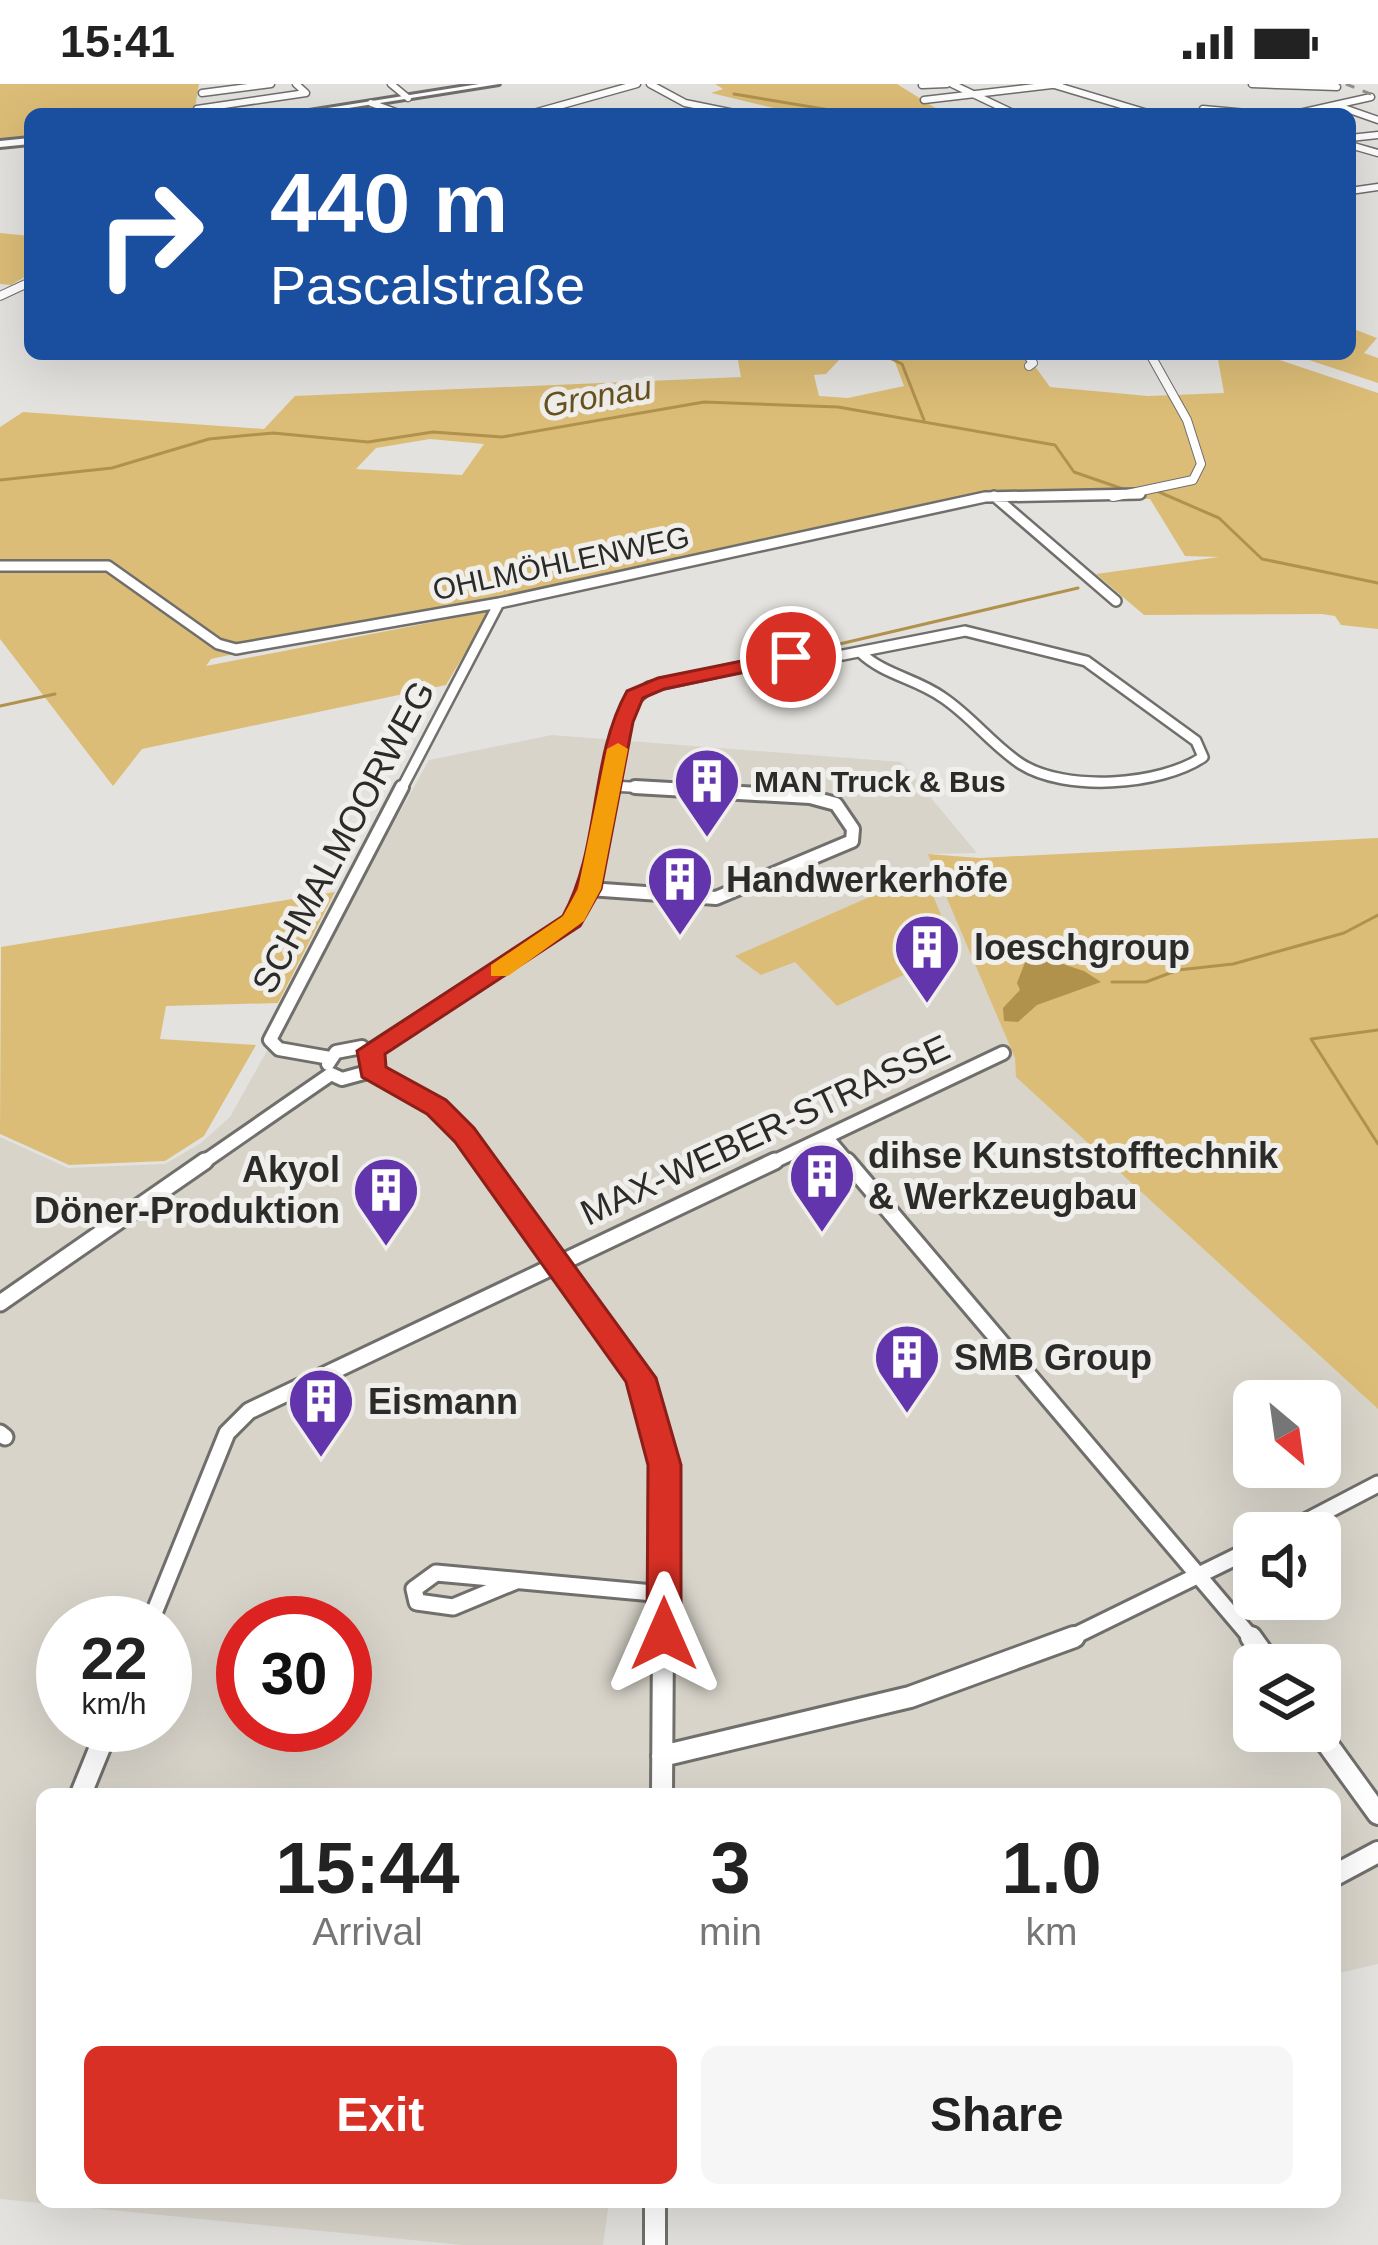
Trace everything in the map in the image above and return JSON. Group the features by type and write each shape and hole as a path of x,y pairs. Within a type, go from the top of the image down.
{"main road":[{"path":"340,108 494,84"}],"street":[{"path":"197,108 204,84"},
{"path":"202,93 271,84"},
{"path":"214,108 306,93 296,84"},
{"path":"391,84 408,98"},
{"path":"552,108 638,84"},
{"path":"650,84 674,99 708,108"},
{"path":"922,85 950,84 1001,108"},
{"path":"924,100 1056,84 1131,108"},
{"path":"1252,84 1337,87"},
{"path":"1305,84 1348,103"},
{"path":"1325,108 1371,97"},
{"path":"371,104 383,108"},
{"path":"1335,106 1341,108"},
{"path":"1029,366 1031,360"},
{"name":"OHLMÖHLENWEG","path":"0,566 108,566 218,644 236,649 500,603 994,496 1161,491 1193,480 1201,464 1187,420 1153,360"},
{"path":"994,496 1116,601"},
{"name":"SCHMALMOORWEG","path":"331,1066 279,1049 270,1040 500,603"},
{"path":"0,1304 331,1066 348,1047 370,1051 543,944 572,921 589,889 616,786 627,706 640,691 777,659 860,652 965,632 1076,656 1196,741 1203,757 1191,769 1170,774 1047,777 943,698 883,674 860,652"},
{"path":"589,889 733,895 852,842 853,830 836,804 810,797 616,786"},
{"path":"370,1051 376,1061 371,1071"},
{"name":"MAX-WEBER-STRASSE","path":"161,1596 234,1421 1004,1053"},
{"path":"331,1066 343,1079 371,1071 437,1107 464,1135 640,1378 664,1465 662,1788"},
{"path":"828,1138 1197,1578 1227,1605 1255,1644"},
{"path":"1324,1512 1378,1484"},
{"path":"662,1756 910,1697 1086,1633 1233,1559"},
{"path":"516,1581 453,1608 427,1609 417,1602 414,1589 436,1573 664,1594"},
{"path":"83,1788 98,1752"},
{"path":"1333,1752 1378,1814"},
{"path":"1341,1872 1378,1852"},
{"path":"655,2245 656,2208"}],"shaded area":[{"path":"0,84 199,84 195,108 24,108 24,141 0,143"},
{"path":"715,84 897,84 935,108 774,108 711,93 723,89"},
{"path":"0,233 24,235 24,277 11,285 0,284"},
{"path":"1356,330 1377,338 1364,353 1378,358 1378,383 1309,360 1356,360"},
{"path":"738,360 839,360 826,374 814,375 819,396 848,398 904,386 890,360 1030,360 1050,387 1148,396 1224,393 1218,360 1280,360 1378,393 1378,629 1341,625 1335,616 1322,614 1144,615 1096,574 1219,557 1185,556 1150,499 1014,493 966,496 211,659 206,666 490,611 446,685 142,749 113,786 0,639 0,427 23,412 264,429 295,396 741,377","holes":["430,439 484,444 462,475 356,469 376,448"]},
{"path":"552,735 901,762 977,853 929,854 1015,1058 1017,1077 1378,1409 1378,1964 1341,1973 1341,1788 36,1788 36,2203 0,2199 0,1137 68,1168 165,1164 201,1143 230,1117 429,760"},
{"path":"1378,838 1378,1409 1016,1077 1015,1058 928,854 979,858"},
{"path":"924,873 958,957 942,957 837,1006 795,962 761,975 735,956"},
{"path":"335,892 278,1003 166,1006 160,1039 256,1045 204,1136 165,1161 69,1165 0,1134 1,947"},
{"path":"1027,957 1084,971 1101,982 1037,1005 1018,1022 1004,1021 1003,1008 1020,990 1017,983"},
{"path":"91,2208 608,2208 603,2245 463,2245"}],"waterway":[{"path":"734,94 818,108"},
{"path":"894,360 902,364 924,420"},
{"name":"Gronau","path":"0,480 112,468 209,439 273,433 368,442 433,432 502,437 704,402 838,407 1055,445 1074,472 1126,490"},
{"name":"Gronau","path":"1159,492 1219,518 1262,559 1378,583"},
{"path":"831,646 1078,588"},
{"path":"0,706 55,694"},
{"path":"1112,982 1146,982 1178,970 1233,964 1344,933 1378,915"},
{"path":"1378,1030 1311,1039 1378,1144"}],"railway":[{"path":"1346,84 1378,97"}],"slow traffic":[{"path":"499,971 572,921 589,889 618,749"}],"place":[{"name":"MAN Truck & Bus","path":"707,840"},
{"name":"Handwerkerhöfe","path":"680,938"},
{"name":"loeschgroup","path":"927,1006"},
{"name":"dihse Kunststofftechnik & Werkzeugbau","path":"822,1235"},
{"name":"Akyol Döner-Produktion","path":"386,1249"},
{"name":"SMB Group","path":"907,1416"},
{"name":"Eismann","path":"321,1460"}],"route":[{"path":"664,1634 664,1465 640,1378 504,1183 437,1107 371,1071 376,1061 370,1051 543,944 572,921 589,889 623,722 634,695 658,684 791,657"}]}
